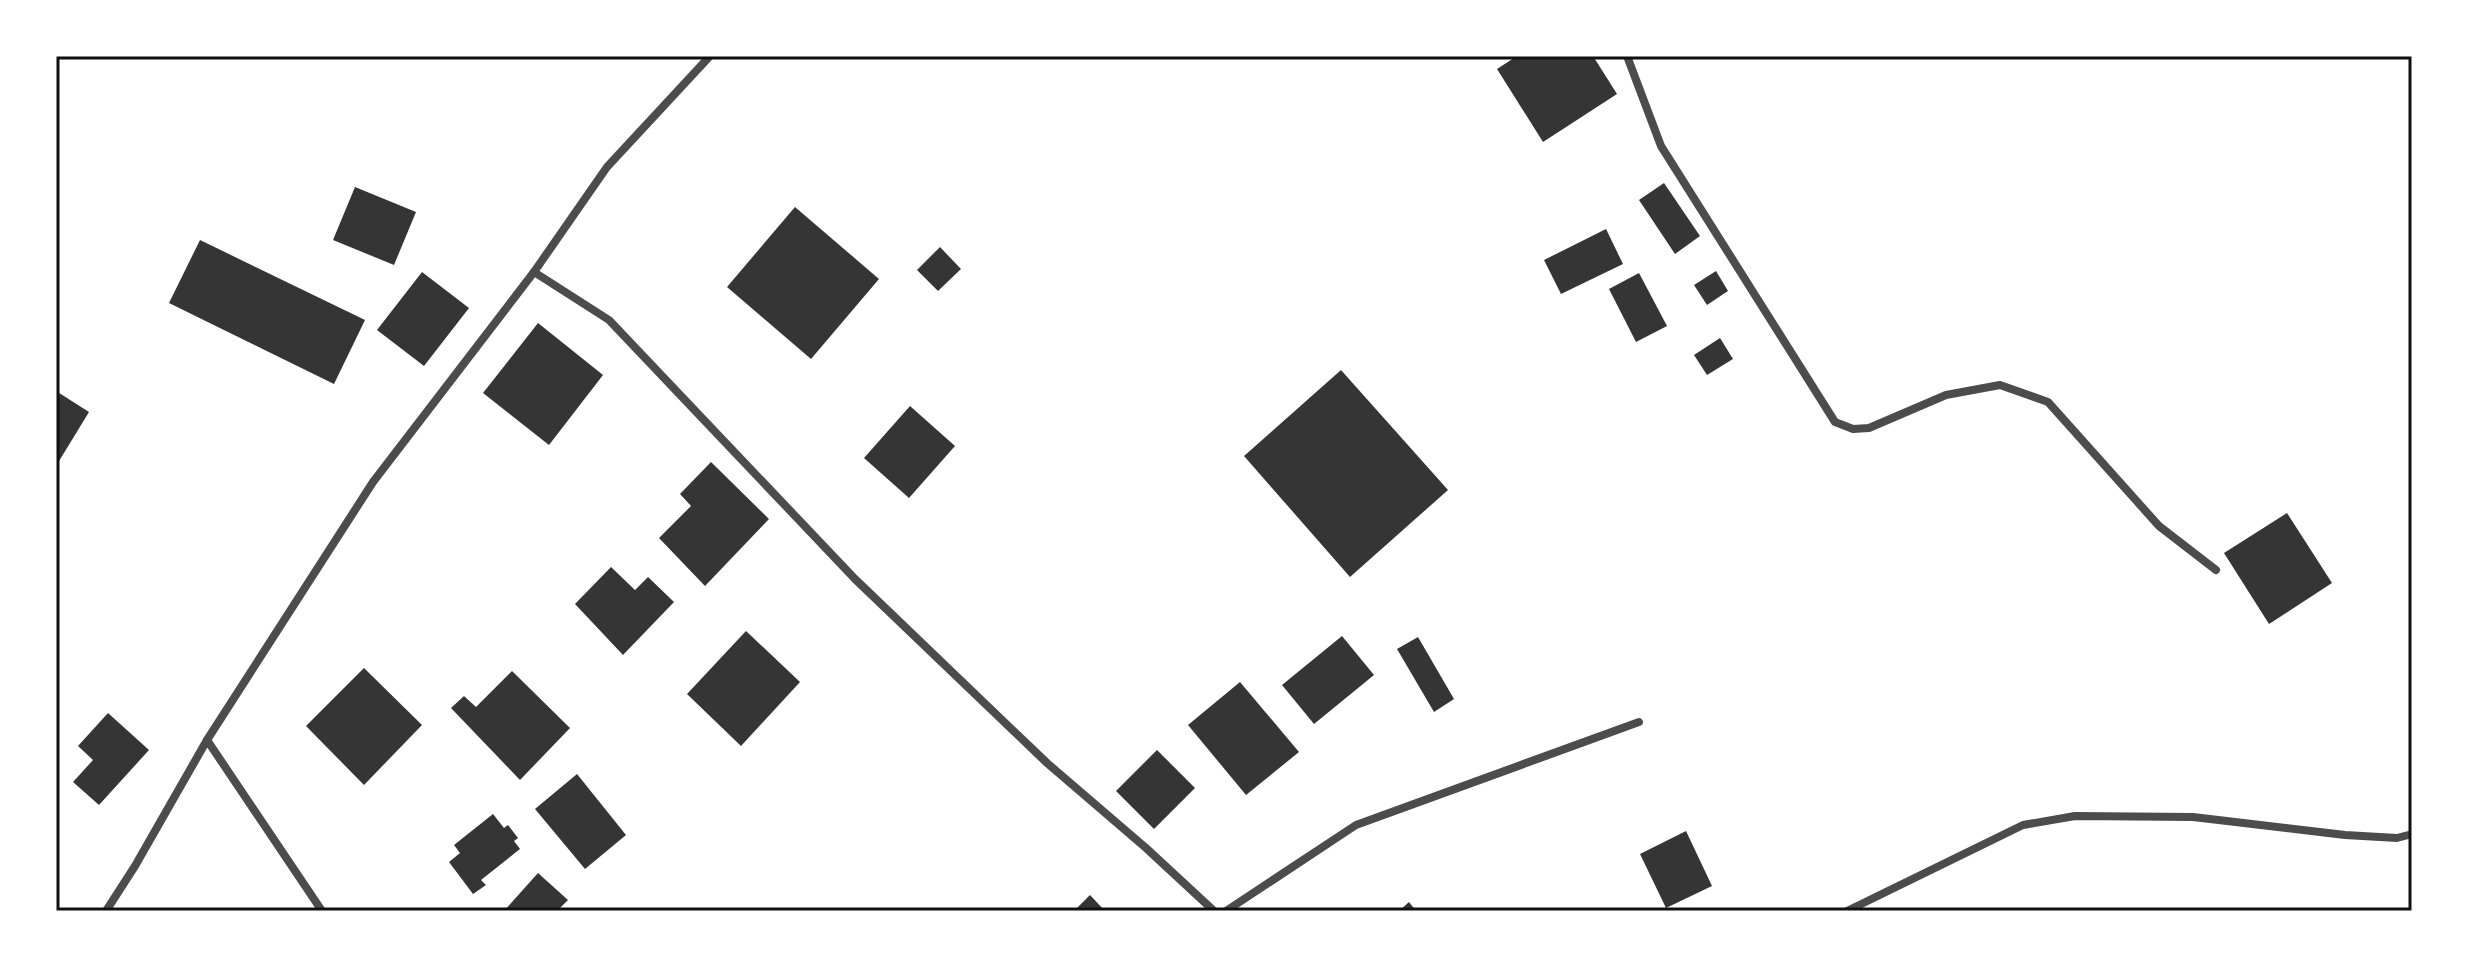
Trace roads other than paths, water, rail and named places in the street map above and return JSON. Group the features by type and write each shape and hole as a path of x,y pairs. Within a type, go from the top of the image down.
{"street":[{"path":"106,911 207,740 373,482 534,272 607,167 710,56"},
{"path":"1627,56 1661,146 1835,422 1853,429 1869,428 1946,395 2000,385 2048,402 2159,526 2216,570"},
{"path":"534,272 609,320 855,579 1047,763 1214,911"},
{"path":"1226,911 1356,825 1639,722"},
{"path":"207,740 322,911"},
{"path":"1847,911 2023,825 2075,816 2193,817 2345,835 2397,838 2412,834"}]}
